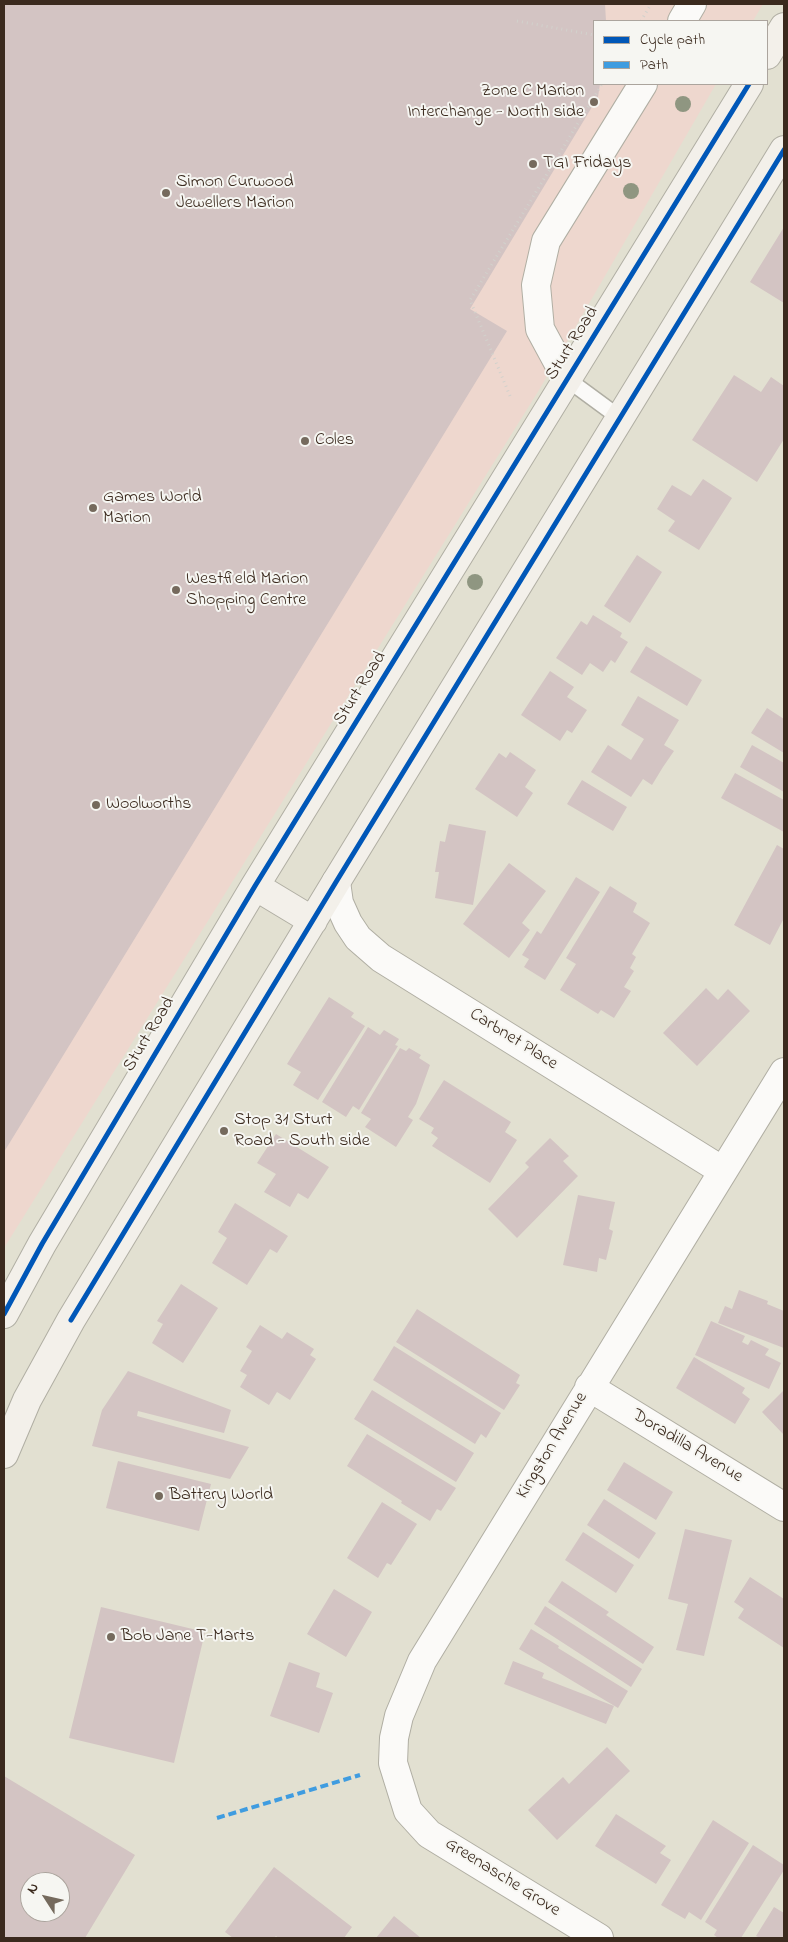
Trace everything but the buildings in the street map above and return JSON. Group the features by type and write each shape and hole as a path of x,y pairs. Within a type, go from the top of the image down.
{"main road":[{"path":"768,53 784,27"},
{"name":"Sturt Road","path":"4,1314 42,1244 255,886 748,85"},
{"path":"4,1454 27,1400 72,1320 336,882 784,150"},
{"path":"255,886 313,921"}],"street":[{"path":"683,20 692,4"},
{"path":"567,379 540,330 536,285 546,241 642,85"},
{"name":"Carbnet Place","path":"336,882 339,903 348,923 358,938 381,958 723,1171"},
{"name":"Kingston Avenue","path":"429,1834 408,1811 393,1763 394,1738 398,1716 422,1661 784,1072"},
{"name":"Doradilla Avenue","path":"589,1387 784,1507"},
{"name":"Greenasche Grove","path":"429,1834 599,1938"}],"lane":[{"path":"567,379 620,418"}],"path":[{"path":"642,20 651,4"},
{"path":"517,21 593,34"}],"shaded area":[{"name":"Westfield Marion Shopping Centre","path":"4,4 763,4 754,20 593,20 593,85 715,85 539,390 4,1248"}],"marked path":[{"path":"217,1818 360,1775"}],"cycle path":[{"path":"4,1314 42,1244 255,886 748,85"},
{"path":"71,1320 336,882 784,150"}],"place":[{"name":"Zone C Marion Interchange - North side","path":"594,102"},
{"name":"TGI Fridays","path":"533,164"},
{"name":"Simon Curwood Jewellers Marion","path":"166,193"},
{"name":"Coles","path":"305,441"},
{"name":"Games World Marion","path":"93,508"},
{"name":"Westfield Marion Shopping Centre","path":"176,590"},
{"name":"Woolworths","path":"96,805"},
{"name":"Stop 31 Sturt Road - South side","path":"224,1131"},
{"name":"Battery World","path":"159,1496"},
{"name":"Bob Jane T-Marts","path":"111,1637"}]}
